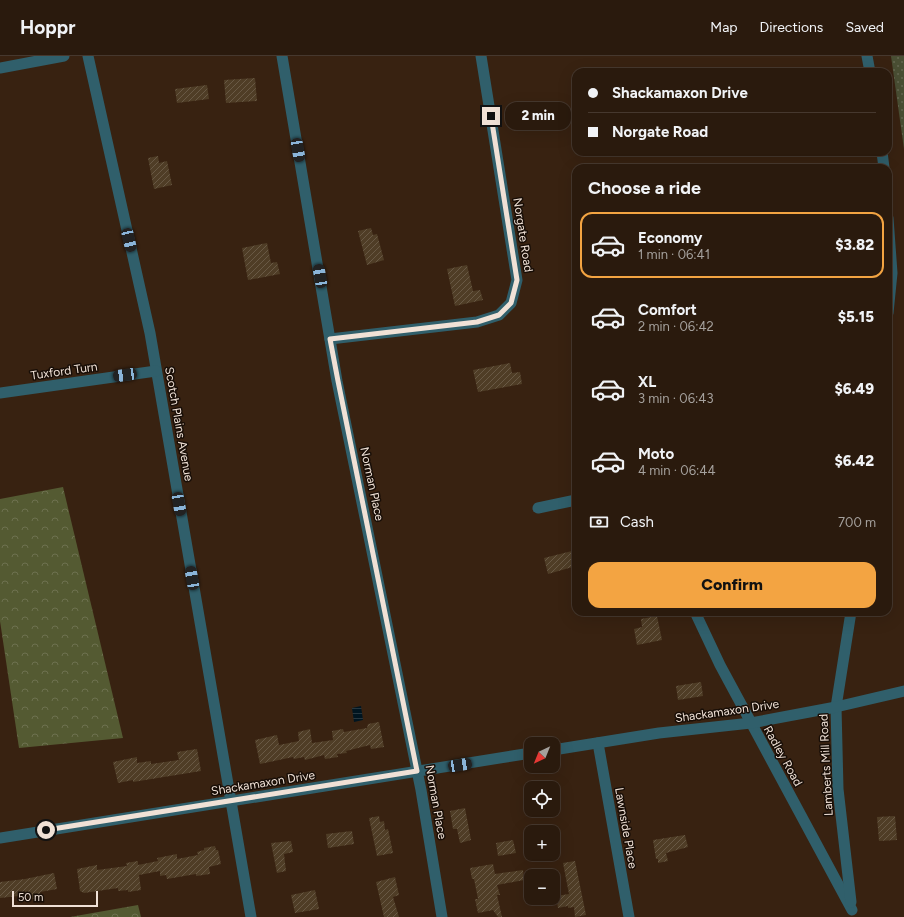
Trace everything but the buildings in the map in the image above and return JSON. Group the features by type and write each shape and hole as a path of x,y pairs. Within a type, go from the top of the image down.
{"street":[{"path":"0,68 64,56"},
{"name":"Scotch Plains Avenue","path":"88,56 150,333 251,917"},
{"name":"Norman Place","path":"282,56 330,339 417,771 442,917"},
{"name":"Norgate Road","path":"330,339 477,322 499,315 511,303 517,280 481,56"},
{"path":"867,56 869,68"},
{"name":"Tuxford Turn","path":"0,393 156,371"},
{"path":"538,508 572,501"},
{"name":"Radley Road","path":"697,616 720,665 853,913"},
{"name":"Lamberts Mill Road","path":"850,616 836,707 838,789 853,913"},
{"name":"Shackamaxon Drive","path":"560,749 659,733 751,723 836,707 904,691"},
{"name":"Lawnside Place","path":"598,743 629,917"},
{"name":"Shackamaxon Drive","path":"0,838 524,754"}],"green space":[{"path":"891,56 904,56 904,149"},
{"path":"63,487 123,738 19,748 0,621 0,499"},
{"path":"138,905 141,917 70,917"}],"water":[{"path":"361,706 363,720 354,722 352,708"}],"route":[{"path":"46,830 417,771 330,339 477,322 499,315 511,303 517,280 491,116"}]}
